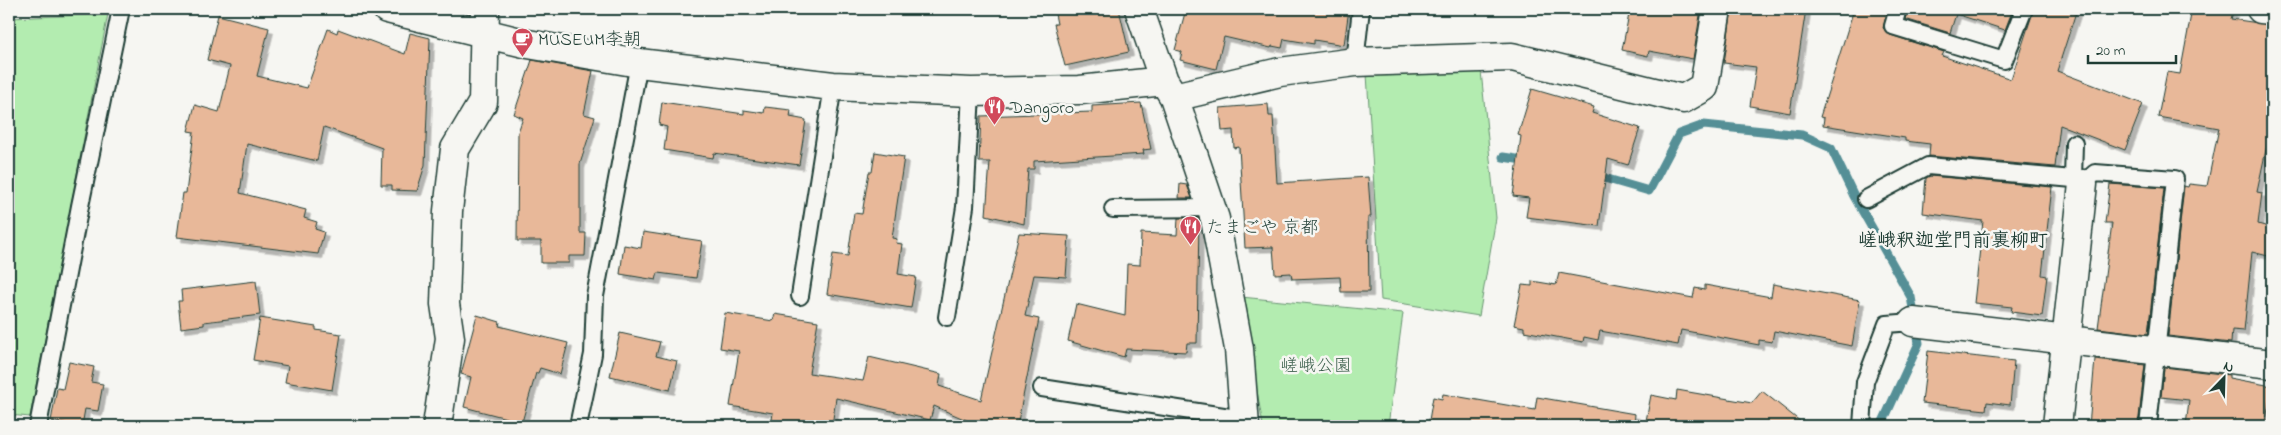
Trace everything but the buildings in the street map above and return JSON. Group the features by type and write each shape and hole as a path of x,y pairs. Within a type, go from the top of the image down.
{"street":[{"path":"387,9 484,20 528,44 639,63 833,86 971,92 1169,89 1355,62 1512,57 1683,99 1704,88 1717,9"},
{"path":"1139,9 1213,208 1239,349 1244,422"},
{"path":"2261,9 2272,10"},
{"path":"437,426 450,338 446,294 448,212 455,149 483,102 484,20"},
{"path":"2057,426 2068,340 2078,181"},
{"path":"1913,322 2272,364"}],"lane":[{"path":"38,426 80,206 121,9"},
{"path":"1355,62 1361,9"},
{"path":"1898,9 1894,26 2004,60 2024,9"},
{"path":"578,426 592,354 595,296 639,63"},
{"path":"800,296 833,86"},
{"path":"947,317 965,207 971,92"},
{"path":"2074,143 2078,181"},
{"path":"1866,199 1928,166 2078,181 2095,173 2175,178 2148,426"},
{"path":"1113,209 1213,208"},
{"path":"1862,426 1865,382 1887,324 1913,322"},
{"path":"1042,388 1244,422"}],"green space":[{"path":"108,14 30,417 9,415 9,18"},
{"path":"1481,71 1496,218 1479,316 1381,300 1367,74"},
{"name":"嵯峨公園","path":"1241,297 1403,313 1388,426 1263,426"}],"waterway":[{"path":"1594,175 1649,191 1679,134 1704,125 1802,135 1831,148 1854,196 1911,297 1919,343 1881,426"},
{"path":"1503,157 1530,161"}],"place":[{"name":"MUSEUM李朝","path":"522,58"},
{"name":"Dangoro","path":"994,126"},
{"name":"たまごや 京都","path":"1190,246"}],"district":[{"name":"嵯峨釈迦堂門前裏柳町","path":"1953,239"}]}
